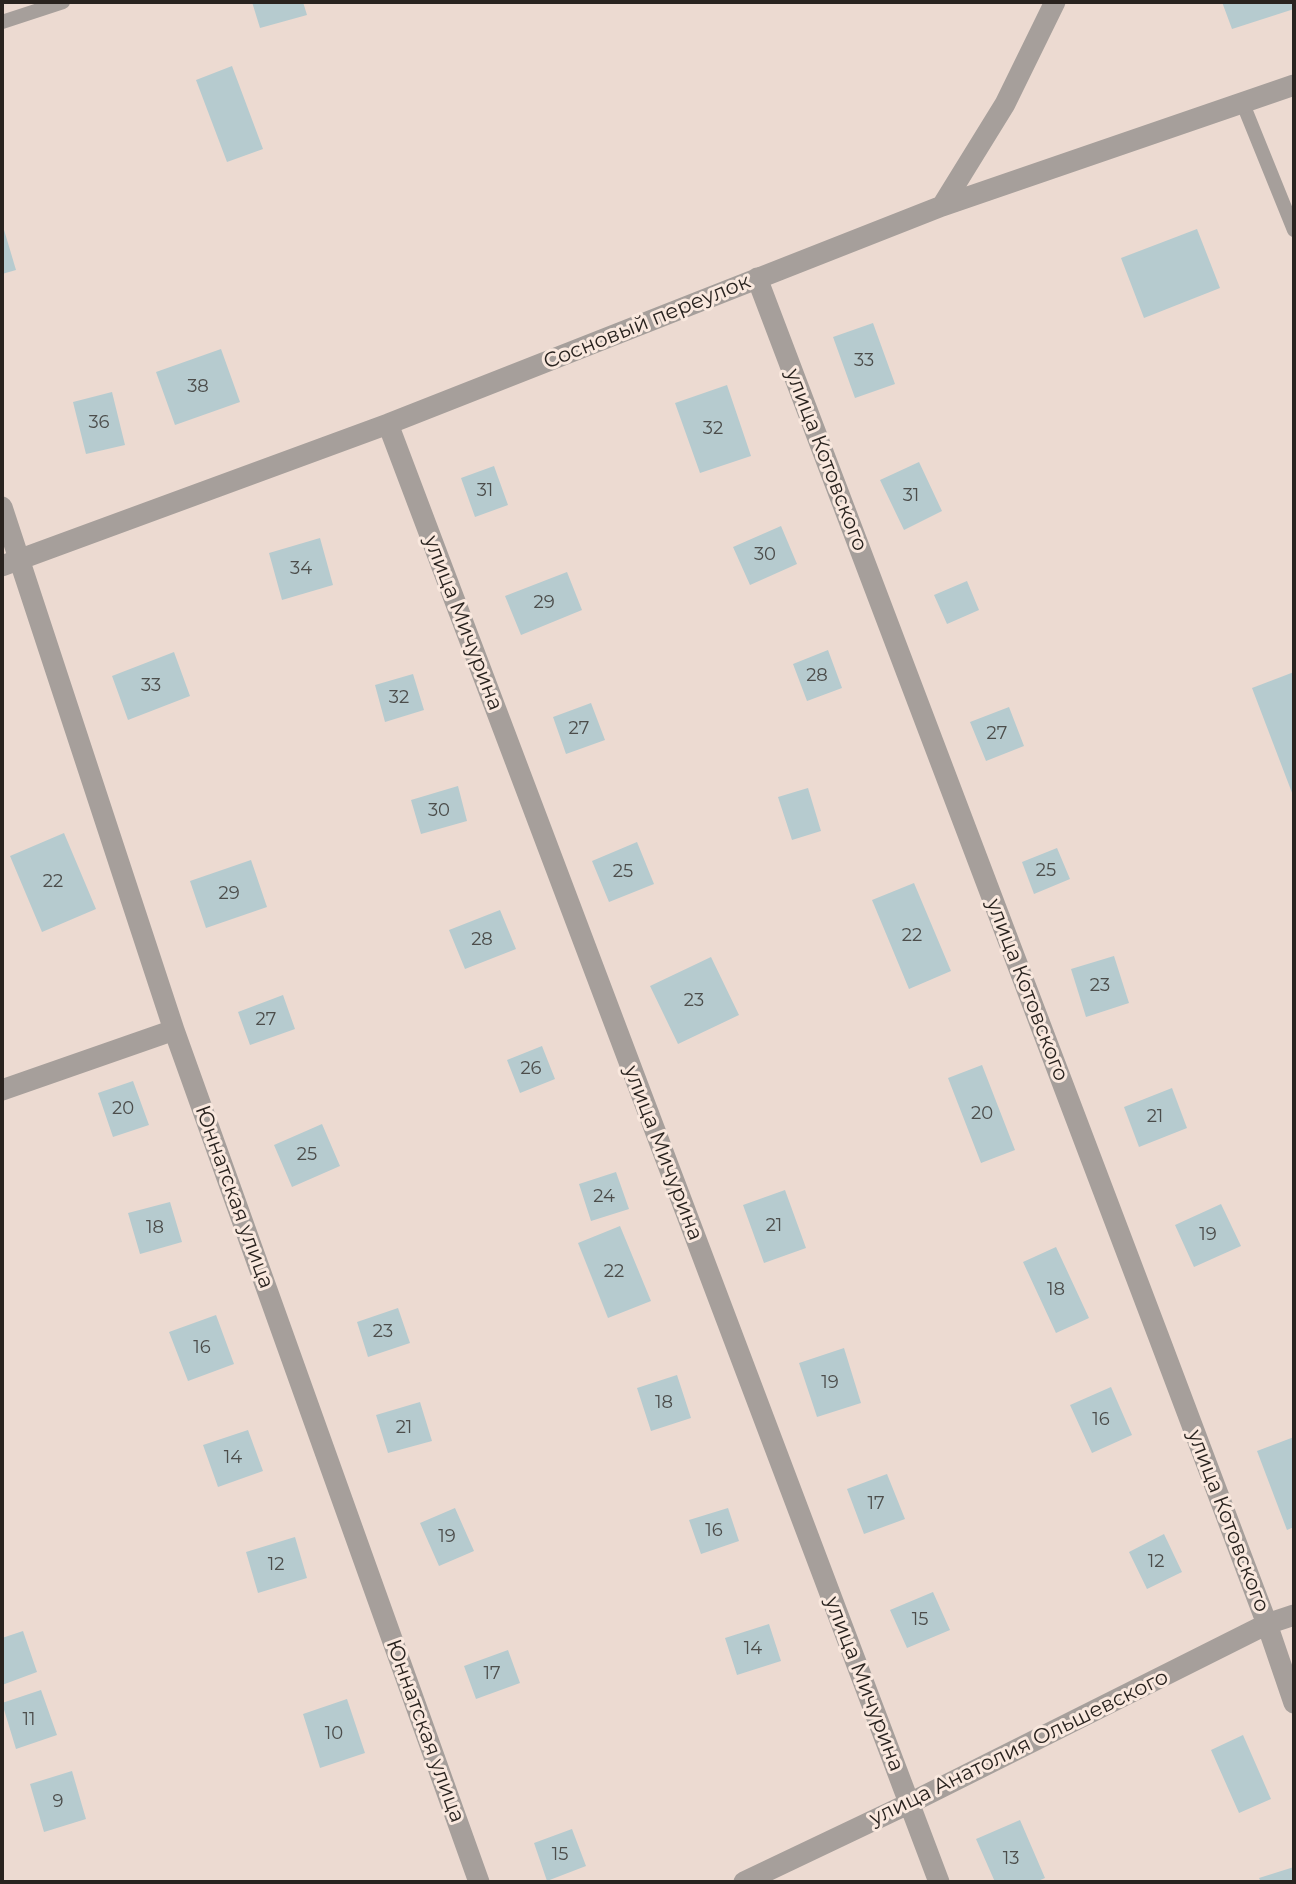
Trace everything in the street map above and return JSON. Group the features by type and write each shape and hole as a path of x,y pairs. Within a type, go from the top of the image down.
{"street":[{"path":"942,206 1005,104 1055,2"},
{"name":"Сосновый переулок","path":"10,562 388,424 942,206 1294,85"},
{"name":"улица Котовского","path":"757,278 1294,1703"},
{"name":"улица Мичурина","path":"388,424 939,1882"},
{"name":"Юннатская улица","path":"2,506 10,562 174,1030 479,1882"},
{"path":"2,1090 174,1030"},
{"name":"улица Анатолия Ольшевского","path":"744,1882 910,1803 1266,1625 1294,1615"}],"lane":[{"path":"2,22 63,2"},
{"path":"1243,104 1294,230"}],"building":[{"path":"252,2 303,2 307,15 260,28"},
{"path":"1222,2 1294,2 1294,9 1232,29"},
{"path":"232,66 263,149 227,162 196,80"},
{"path":"2,223 16,270 2,274"},
{"path":"1197,229 1220,288 1144,318 1121,258"},
{"path":"873,323 895,384 855,398 833,337"},
{"path":"221,349 240,402 175,425 156,372"},
{"path":"727,385 751,456 700,473 675,403"},
{"path":"112,392 125,445 86,454 73,402"},
{"path":"919,462 942,511 904,530 880,480"},
{"path":"494,466 508,505 475,517 461,478"},
{"path":"781,526 797,564 750,585 733,547"},
{"path":"320,538 333,585 282,600 269,553"},
{"path":"567,572 582,610 521,635 505,596"},
{"path":"967,581 979,610 947,624 934,595"},
{"path":"828,650 842,688 807,701 793,664"},
{"path":"174,652 190,696 128,720 112,676"},
{"path":"1294,672 1294,798 1252,688"},
{"path":"413,674 424,710 385,722 375,685"},
{"path":"591,703 605,740 566,754 553,717"},
{"path":"1009,707 1024,746 986,761 970,722"},
{"path":"458,786 467,821 421,834 411,800"},
{"path":"808,788 821,831 792,840 778,797"},
{"path":"64,833 96,909 42,932 10,856"},
{"path":"637,842 654,884 609,902 592,861"},
{"path":"1057,848 1070,879 1034,894 1022,862"},
{"path":"251,860 267,907 206,928 190,881"},
{"path":"914,883 951,971 909,989 872,900"},
{"path":"500,910 516,949 465,969 449,930"},
{"path":"1114,956 1129,1003 1086,1017 1071,969"},
{"path":"711,957 739,1015 678,1044 650,986"},
{"path":"283,995 295,1029 250,1045 238,1012"},
{"path":"542,1046 555,1079 520,1093 507,1060"},
{"path":"982,1065 1015,1150 981,1163 948,1078"},
{"path":"133,1081 149,1125 113,1137 98,1093"},
{"path":"1172,1088 1187,1128 1139,1147 1124,1107"},
{"path":"322,1124 340,1166 292,1187 274,1145"},
{"path":"616,1172 629,1209 591,1221 579,1184"},
{"path":"785,1190 806,1248 764,1263 743,1205"},
{"path":"170,1202 182,1242 140,1254 128,1213"},
{"path":"1221,1204 1241,1246 1194,1267 1175,1225"},
{"path":"620,1226 651,1301 608,1318 578,1243"},
{"path":"1056,1247 1089,1318 1056,1333 1023,1262"},
{"path":"398,1308 410,1343 368,1357 357,1322"},
{"path":"216,1315 234,1364 188,1381 169,1332"},
{"path":"844,1348 861,1403 817,1417 799,1363"},
{"path":"677,1375 691,1418 651,1431 637,1388"},
{"path":"1111,1387 1132,1435 1092,1453 1070,1405"},
{"path":"420,1402 432,1441 388,1453 376,1415"},
{"path":"248,1430 263,1471 218,1487 203,1445"},
{"path":"1294,1437 1294,1527 1287,1530 1257,1451"},
{"path":"887,1474 905,1519 864,1534 847,1489"},
{"path":"455,1508 474,1551 439,1566 420,1523"},
{"path":"728,1508 739,1541 701,1554 689,1520"},
{"path":"1164,1534 1182,1572 1147,1589 1129,1552"},
{"path":"295,1537 307,1578 258,1593 246,1552"},
{"path":"933,1592 950,1630 907,1648 890,1610"},
{"path":"769,1624 781,1661 737,1675 725,1638"},
{"path":"23,1631 37,1672 2,1685 2,1638"},
{"path":"508,1650 520,1683 476,1699 464,1666"},
{"path":"41,1690 57,1735 16,1749 2,1703"},
{"path":"347,1699 365,1753 320,1768 303,1714"},
{"path":"1243,1735 1271,1799 1239,1813 1211,1750"},
{"path":"72,1771 86,1819 44,1832 30,1784"},
{"path":"1020,1820 1045,1878 1036,1882 995,1882 976,1839"},
{"path":"572,1829 586,1866 547,1881 534,1843"},
{"path":"1294,1867 1294,1882 1261,1882 1259,1878"}]}
